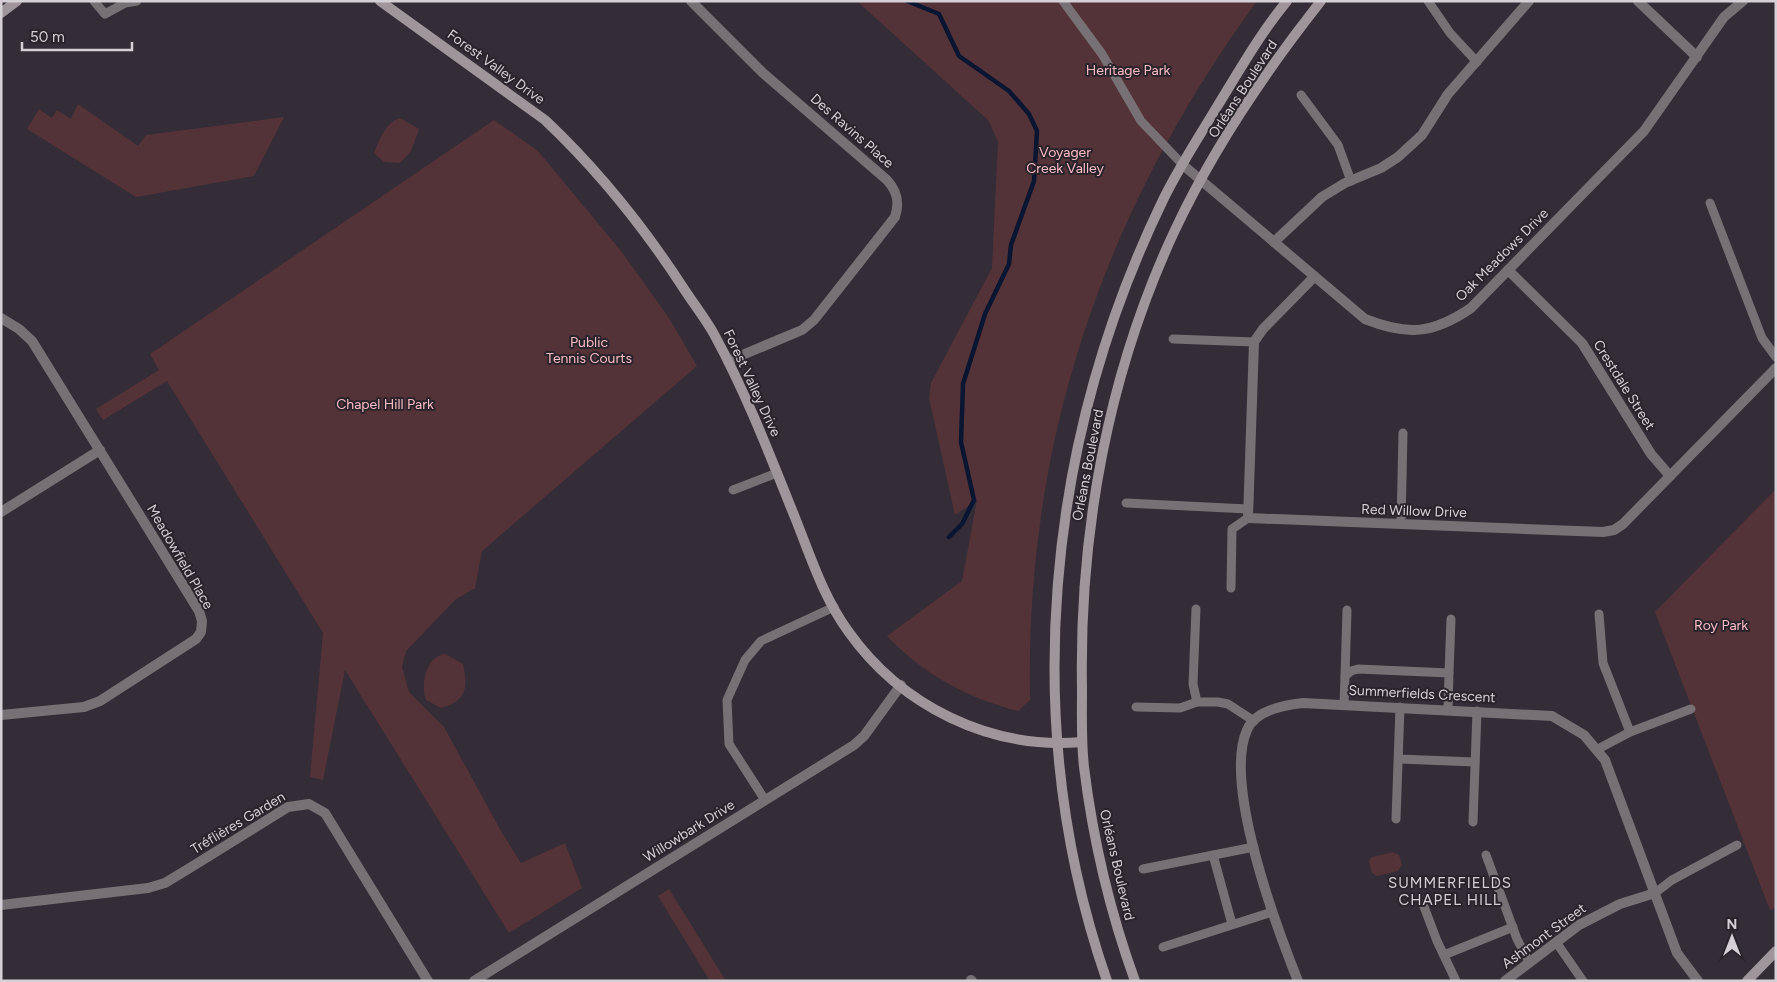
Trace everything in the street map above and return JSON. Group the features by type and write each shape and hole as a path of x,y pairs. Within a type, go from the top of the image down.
{"main road":[{"name":"Forest Valley Drive","path":"380,1 522,103 566,140 645,232 714,334 728,360 748,401 819,579 848,631 865,652 918,700 969,727 1026,741 1056,744 1082,742"},
{"name":"Orléans Boulevard","path":"1107,981 1092,934 1076,865 1056,744 1057,585 1065,514 1079,438 1098,366 1125,287 1163,200 1253,48 1286,1"},
{"name":"Orléans Boulevard","path":"1135,981 1123,946 1095,841 1082,742 1082,614 1088,537 1098,473 1128,346 1174,232 1202,179 1263,80 1321,1"},
{"path":"1747,981 1776,951"}],"street":[{"name":"Des Ravins Place","path":"691,1 763,74 887,180 895,188 899,206 895,217 814,320 802,330 728,360"},
{"path":"1274,242 1322,197 1351,181 1381,168 1398,157 1422,135 1448,94 1529,1"},
{"path":"1638,1 1697,57"},
{"name":"Oak Meadows Drive","path":"1183,165 1202,179 1365,319 1388,328 1406,331 1423,330 1451,321 1472,308 1644,132 1724,17 1743,1"},
{"name":"Crestdale Street","path":"1508,270 1582,343 1651,454 1670,476"},
{"path":"1248,513 1254,342 1263,329 1314,277"},
{"name":"Meadowfield Place","path":"1,318 20,329 32,341 199,611 202,621 201,632 189,645 100,701 84,706 1,715"},
{"name":"Red Willow Drive","path":"1248,513 1401,524 1608,531 1623,524 1776,368"},
{"path":"1,512 100,450"},
{"name":"Willowbark Drive","path":"474,981 843,752 864,736 901,686"},
{"name":"Summerfields Crescent","path":"1254,721 1279,707 1291,704 1344,704 1552,716 1584,735 1598,749 1611,773 1677,953 1698,981"},
{"path":"1254,721 1247,729 1243,742 1240,766 1245,808 1272,912 1298,981"},
{"name":"Tréflières Garden","path":"1,905 148,888 164,883 288,807 308,804 325,813 428,981"},
{"name":"Ashmont Street","path":"1505,981 1579,924 1606,910 1655,893"}],"lane":[{"path":"94,1 105,14 125,3 137,1"},
{"path":"1063,1 1097,47 1142,121 1183,165"},
{"path":"1428,1 1450,33 1477,62"},
{"path":"1301,94 1338,145 1351,181"},
{"path":"1710,203 1762,338 1776,358"},
{"path":"1173,339 1254,342"},
{"path":"1401,524 1403,433"},
{"path":"733,490 777,473"},
{"path":"1126,503 1248,513"},
{"path":"1231,588 1232,529 1248,513"},
{"path":"765,800 729,744 727,700 745,660 761,641 834,607"},
{"path":"1196,609 1193,684 1197,702"},
{"path":"1344,704 1347,610"},
{"path":"1599,614 1602,663 1630,732"},
{"path":"1448,710 1451,619"},
{"path":"1345,676 1350,671 1358,669 1449,673"},
{"path":"1136,707 1180,708 1197,702 1228,704 1254,721"},
{"path":"1396,819 1400,707"},
{"path":"1598,749 1630,732 1691,709"},
{"path":"1473,822 1477,711"},
{"path":"1399,759 1475,762"},
{"path":"1655,893 1672,880 1737,845"},
{"path":"1143,869 1254,847"},
{"path":"1213,855 1232,924"},
{"path":"1486,855 1513,927 1529,962"},
{"path":"1422,904 1456,981"},
{"path":"1163,947 1272,912"},
{"path":"1444,955 1513,927"},
{"path":"1556,942 1583,981"}],"green space":[{"name":"Heritage Park","path":"857,1 1257,1 1203,81 1156,162 1117,246 1084,332 1059,420 1042,511 1032,604 1030,700 1018,711 981,699 947,683 915,662 887,636 962,581 977,500 955,515 929,398 931,383 992,268 998,142 989,121"},
{"path":"78,104 138,146 146,135 284,117 254,176 136,197 27,129 39,109 52,118 57,110 71,119"},
{"path":"400,118 419,129 411,151 400,163 384,162 374,153 387,128"},
{"name":"Chapel Hill Park","path":"494,120 538,151 621,251 669,318 697,366 482,551 475,588 456,599 406,651 402,667 409,692 444,727 501,831 521,863 565,843 582,888 509,933 345,670 323,780 310,777 323,633 167,381 103,420 96,409 159,370 150,354"},
{"name":"Roy Park","path":"1776,489 1776,907 1770,910 1655,612"},
{"path":"445,654 463,664 465,686 461,697 450,705 441,708 426,700 424,679 433,660"},
{"path":"1393,852 1399,855 1402,865 1398,871 1377,876 1372,873 1369,861 1372,857"},
{"path":"669,889 726,981 710,981 658,896"}],"waterway":[{"path":"907,1 939,14 959,56 1009,91 1029,114 1037,131 1034,181 1011,245 1009,264 985,314 963,384 961,442 974,500 962,524 949,537"}],"district":[{"name":"SUMMERFIELDS CHAPEL HILL","path":"1450,892"}],"park label":[{"name":"Voyager Creek Valley","path":"1065,160"},
{"name":"Public Tennis Courts","path":"589,350"}]}
